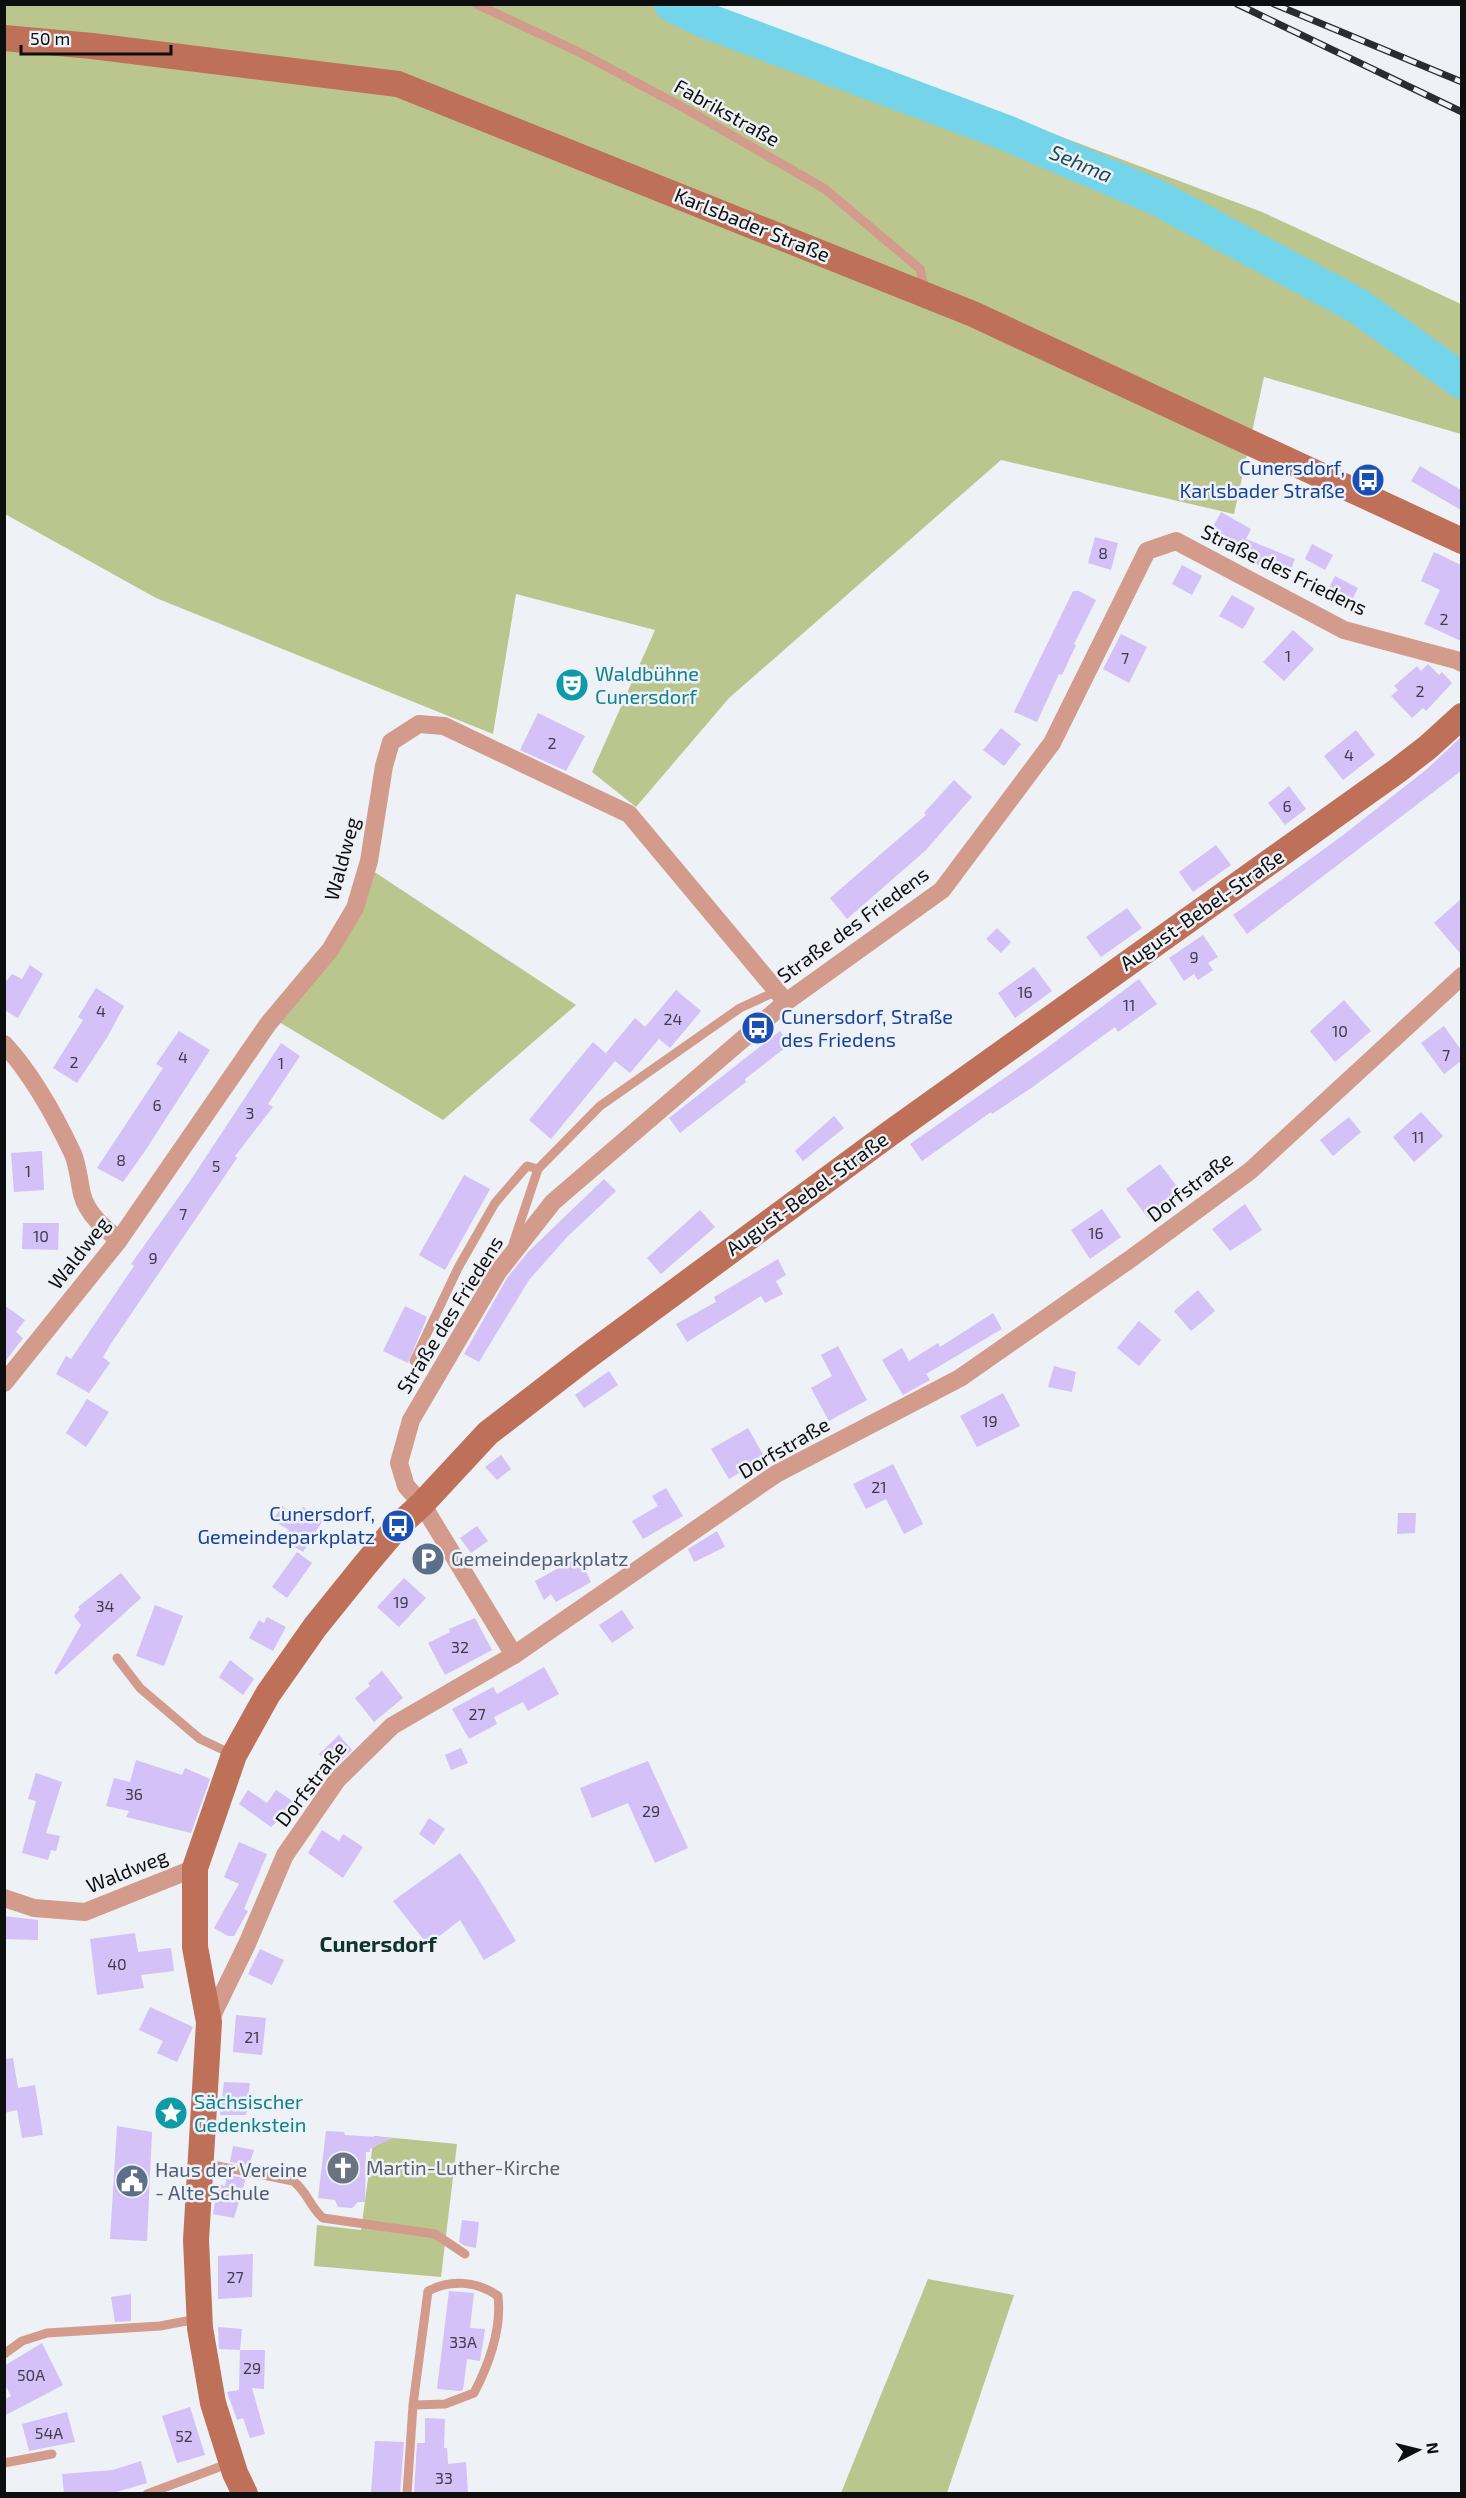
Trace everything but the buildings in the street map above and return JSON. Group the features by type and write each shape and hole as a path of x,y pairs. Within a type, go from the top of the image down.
{"main road":[{"name":"Karlsbader Straße","path":"4,38 398,84 926,295 1175,406 1461,541"},
{"name":"August-Bebel-Straße","path":"245,2493 232,2463 213,2403 199,2318 196,2240 209,2022 195,1947 195,1868 234,1755 268,1694 315,1627 398,1526 422,1504 488,1433 584,1359 898,1128 1397,771 1428,747 1461,716"}],"street":[{"name":"Straße des Friedens","path":"514,1655 422,1504 406,1486 399,1463 411,1420 498,1272 553,1202 782,996 942,890 1052,743 1147,550 1176,541 1344,630 1461,663"},
{"name":"Waldweg","path":"4,1383 119,1240 268,1024 330,950 355,908 369,861 384,766 391,742 419,724 444,726 628,814 782,996"},
{"name":"Dorfstraße","path":"209,2022 247,1944 285,1855 337,1780 392,1726 514,1655 776,1474 960,1378 1129,1260 1250,1171 1461,976"},
{"path":"4,1044 14,1054 52,1113 74,1156 83,1198 96,1221 119,1240"},
{"name":"Waldweg","path":"4,1898 34,1908 85,1912 195,1868"}],"lane":[{"name":"Fabrikstraße","path":"476,4 581,53 686,109 825,189 920,269 926,295"},
{"path":"507,1261 538,1169 600,1106 740,1008 782,996"},
{"path":"414,1361 458,1268 495,1203 526,1166 538,1169"},
{"path":"117,1658 140,1688 200,1739 234,1755"},
{"path":"202,2163 293,2181 303,2188 315,2211 323,2218 435,2234 465,2254"},
{"path":"406,2493 413,2405 428,2291 445,2283 484,2286 498,2296 500,2311 488,2365 474,2394 445,2404 413,2405"},
{"path":"4,2354 22,2341 47,2333 160,2326 199,2318"},
{"path":"4,2463 52,2454"},
{"path":"147,2493 232,2463"}],"green space":[{"path":"5,5 697,5 723,10 1262,212 1461,304 1461,434 1264,377 1234,514 1001,460 729,698 636,807 592,772 655,630 516,594 493,734 156,598 5,514"},
{"path":"373,871 576,1005 443,1120 279,1022"},
{"path":"374,2136 457,2144 441,2277 314,2266 317,2225 361,2230"},
{"path":"928,2279 1014,2295 947,2493 841,2493"}],"waterway":[{"name":"Sehma","path":"672,4 707,21 1004,132 1156,197 1358,306 1462,381"}],"railway":[{"path":"1237,4 1462,112"},
{"path":"1274,4 1462,82"}],"place":[{"name":"Cunersdorf, Karlsbader Straße","path":"1368,480"},
{"name":"Waldbühne Cunersdorf","path":"572,685"},
{"name":"Cunersdorf, Straße des Friedens","path":"758,1028"},
{"name":"Cunersdorf, Gemeindeparkplatz","path":"398,1526"},
{"name":"Gemeindeparkplatz","path":"428,1559"},
{"name":"Sächsischer Gedenkstein","path":"171,2113"},
{"name":"Martin-Luther-Kirche","path":"343,2168"},
{"name":"Haus der Vereine - Alte Schule","path":"132,2181"}],"district":[{"name":"Cunersdorf","path":"378,1944"}]}
